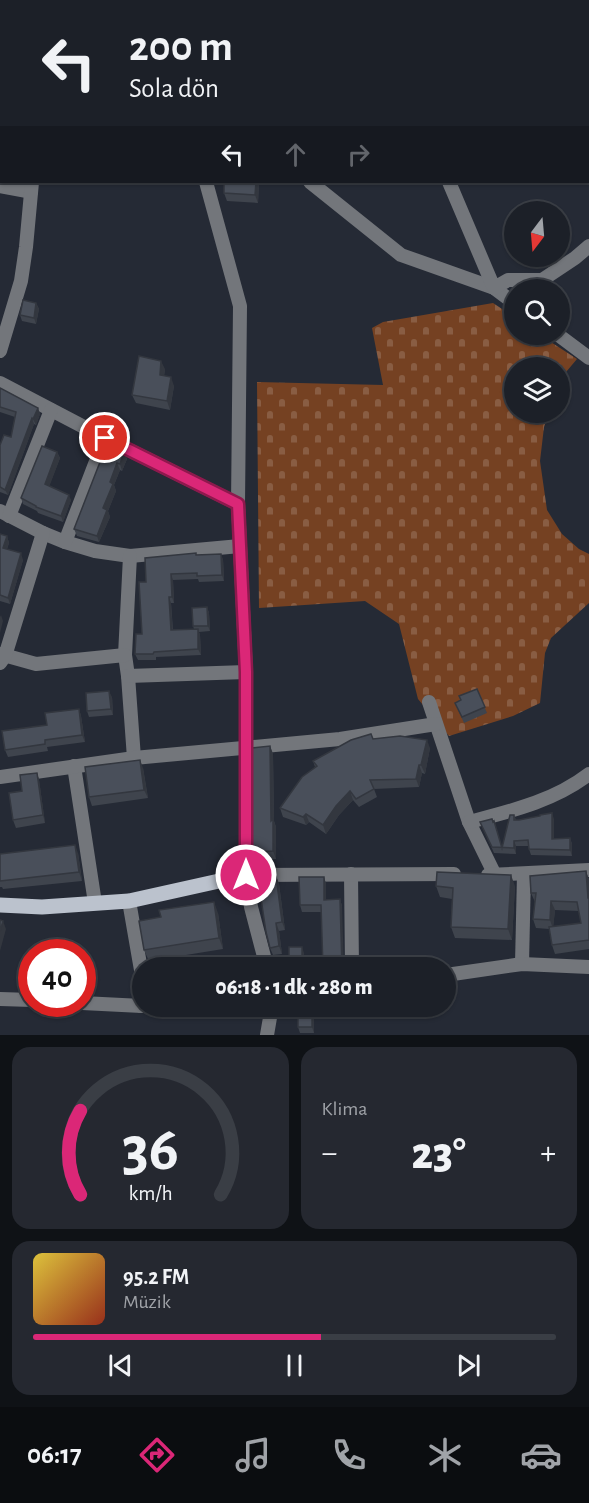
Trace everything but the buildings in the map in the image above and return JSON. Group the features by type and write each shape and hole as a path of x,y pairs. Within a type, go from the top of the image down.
{"main road":[{"path":"0,905 42,907 129,901 246,875"}],"street":[{"path":"206,183 240,306 238,504 246,672 246,875 251,907 264,957"},
{"path":"311,183 401,255 494,288 504,296"},
{"path":"449,183 494,288"},
{"path":"0,186 32,187 21,281 5,317 0,351"},
{"path":"494,288 508,280 542,280 589,246"},
{"path":"570,344 589,358"},
{"path":"0,383 238,504"},
{"path":"51,410 5,513 65,542 95,551 130,556 240,546"},
{"path":"65,542 105,438"},
{"path":"43,533 2,658 36,664 125,655"},
{"path":"130,556 125,655 134,758"},
{"path":"128,676 246,672"},
{"path":"429,702 469,822 495,875"},
{"path":"0,777 134,758 340,739 436,724"},
{"path":"74,766 95,903"},
{"path":"469,822 523,808 577,783 589,774"},
{"path":"246,875 495,875 589,870"},
{"path":"351,874 352,957"},
{"path":"522,964 524,874"},
{"path":"129,901 139,957"},
{"path":"456,974 522,964 589,967"},
{"path":"0,999 18,1000"},
{"path":"96,1004 132,1006"},
{"path":"267,1035 270,1017"}],"green space":[{"path":"493,303 504,310 504,345 555,345 577,359 570,367 570,357 504,357 504,423 545,423 540,461 547,510 562,534 579,549 589,554 589,603 551,638 545,653 540,703 513,716 449,736 418,699 399,624 365,601 259,608 257,382 383,385 372,328 383,322"}],"route":[{"path":"105,438 238,504 246,672 246,875"}]}
